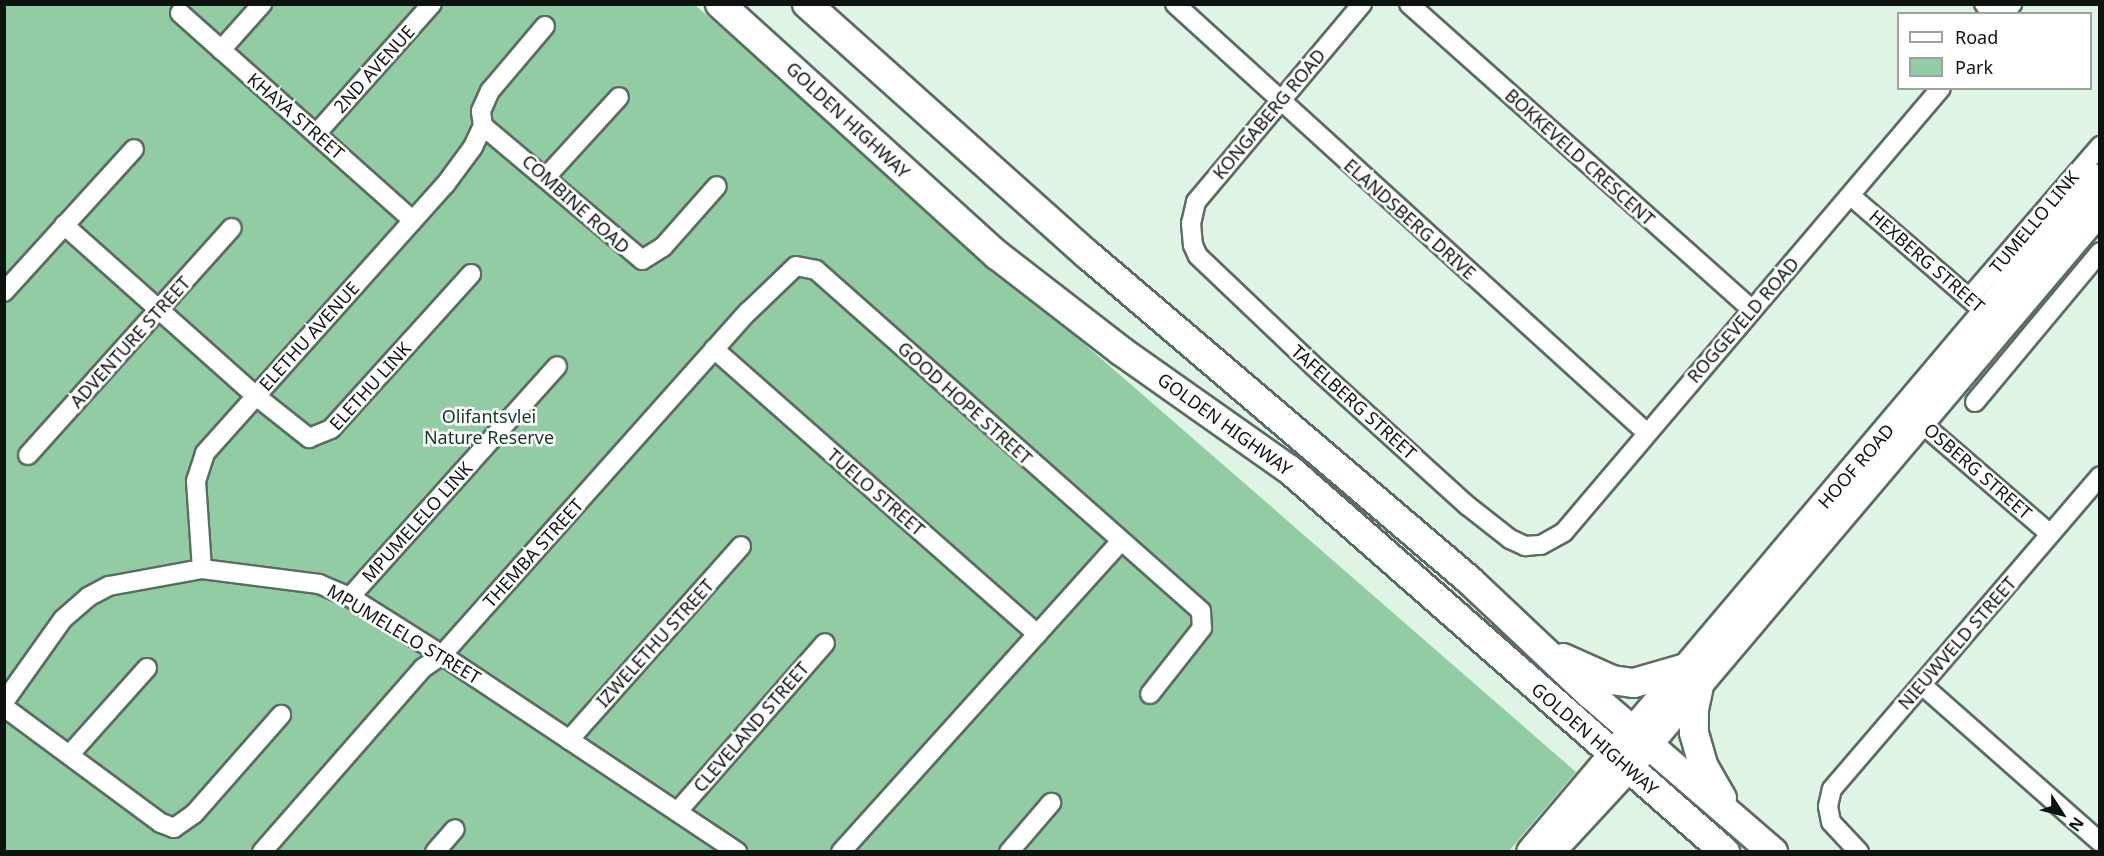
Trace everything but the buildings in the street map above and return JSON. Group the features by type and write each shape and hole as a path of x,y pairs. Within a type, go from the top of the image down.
{"main road":[{"name":"GOLDEN HIGHWAY","path":"720,4 997,255 1121,351 1290,470 1725,852"},
{"name":"GOLDEN HIGHWAY","path":"807,4 1088,255 1544,649 1640,739 1773,852"},
{"name":"HOOF ROAD","path":"1621,762 1693,674 1914,416 1986,312 2100,177"},
{"name":"HOOF ROAD","path":"1986,312 2100,211"},
{"path":"1544,649 1594,673 1634,683 1693,674 1693,719 1699,751 1713,785 1734,818"},
{"path":"1530,852 1621,762"},
{"path":"1552,852 1621,762"}],"street":[{"path":"221,50 262,4"},
{"name":"2ND AVENUE","path":"316,134 432,4"},
{"name":"ELANDSBERG DRIVE","path":"1175,4 1279,101 1647,432"},
{"name":"KONGABERG ROAD","path":"1191,231 1196,202 1362,4"},
{"name":"BOKKEVELD CRESCENT","path":"1409,4 1751,309"},
{"name":"KHAYA STREET","path":"180,13 412,220"},
{"path":"483,126 481,111 490,91 545,26"},
{"name":"ROGGEVELD ROAD","path":"1541,545 1564,531 1939,90"},
{"path":"546,177 619,97"},
{"name":"COMBINE ROAD","path":"483,126 642,260 657,253 717,186"},
{"name":"ELETHU AVENUE","path":"202,569 197,470 214,443 457,170 483,126"},
{"name":"TUMELLO LINK","path":"1986,312 2100,146"},
{"path":"4,292 134,149"},
{"name":"HEXBERG STREET","path":"1851,196 1986,312"},
{"name":"ELETHU LINK","path":"64,225 256,396 307,437 322,436 471,274"},
{"name":"ADVENTURE STREET","path":"28,456 232,228"},
{"name":"TAFELBERG STREET","path":"1191,231 1198,256 1468,506 1518,544 1541,545"},
{"path":"1975,402 2100,252"},
{"name":"THEMBA STREET","path":"262,852 423,668 442,654 786,271 796,266 810,266"},
{"name":"GOOD HOPE STREET","path":"810,266 1120,542 1199,609 1203,618 1202,628 1150,694"},
{"name":"TUELO STREET","path":"714,349 1037,634"},
{"name":"MPUMELELO LINK","path":"350,597 557,366"},
{"name":"OSBERG STREET","path":"1914,416 2050,534"},
{"name":"NIEUWVELD STREET","path":"1859,852 1834,829 1829,800 1835,785 2100,476"},
{"path":"841,852 1120,542"},
{"name":"IZWELETHU STREET","path":"569,740 741,546"},
{"name":"MPUMELELO STREET","path":"4,702 63,619 87,597 109,586 202,569 320,584 350,597 442,654 735,851"},
{"name":"CLEVELAND STREET","path":"678,811 825,643"},
{"path":"71,753 147,668"},
{"path":"1922,685 2100,842"},
{"path":"4,707 71,753 161,824 177,827 194,814 281,716"},
{"path":"1009,852 1051,803"},
{"path":"435,852 455,829"}],"green space":[{"name":"Olifantsvlei Nature Reserve","path":"5,5 695,5 1576,772 1509,851 5,852"}]}
